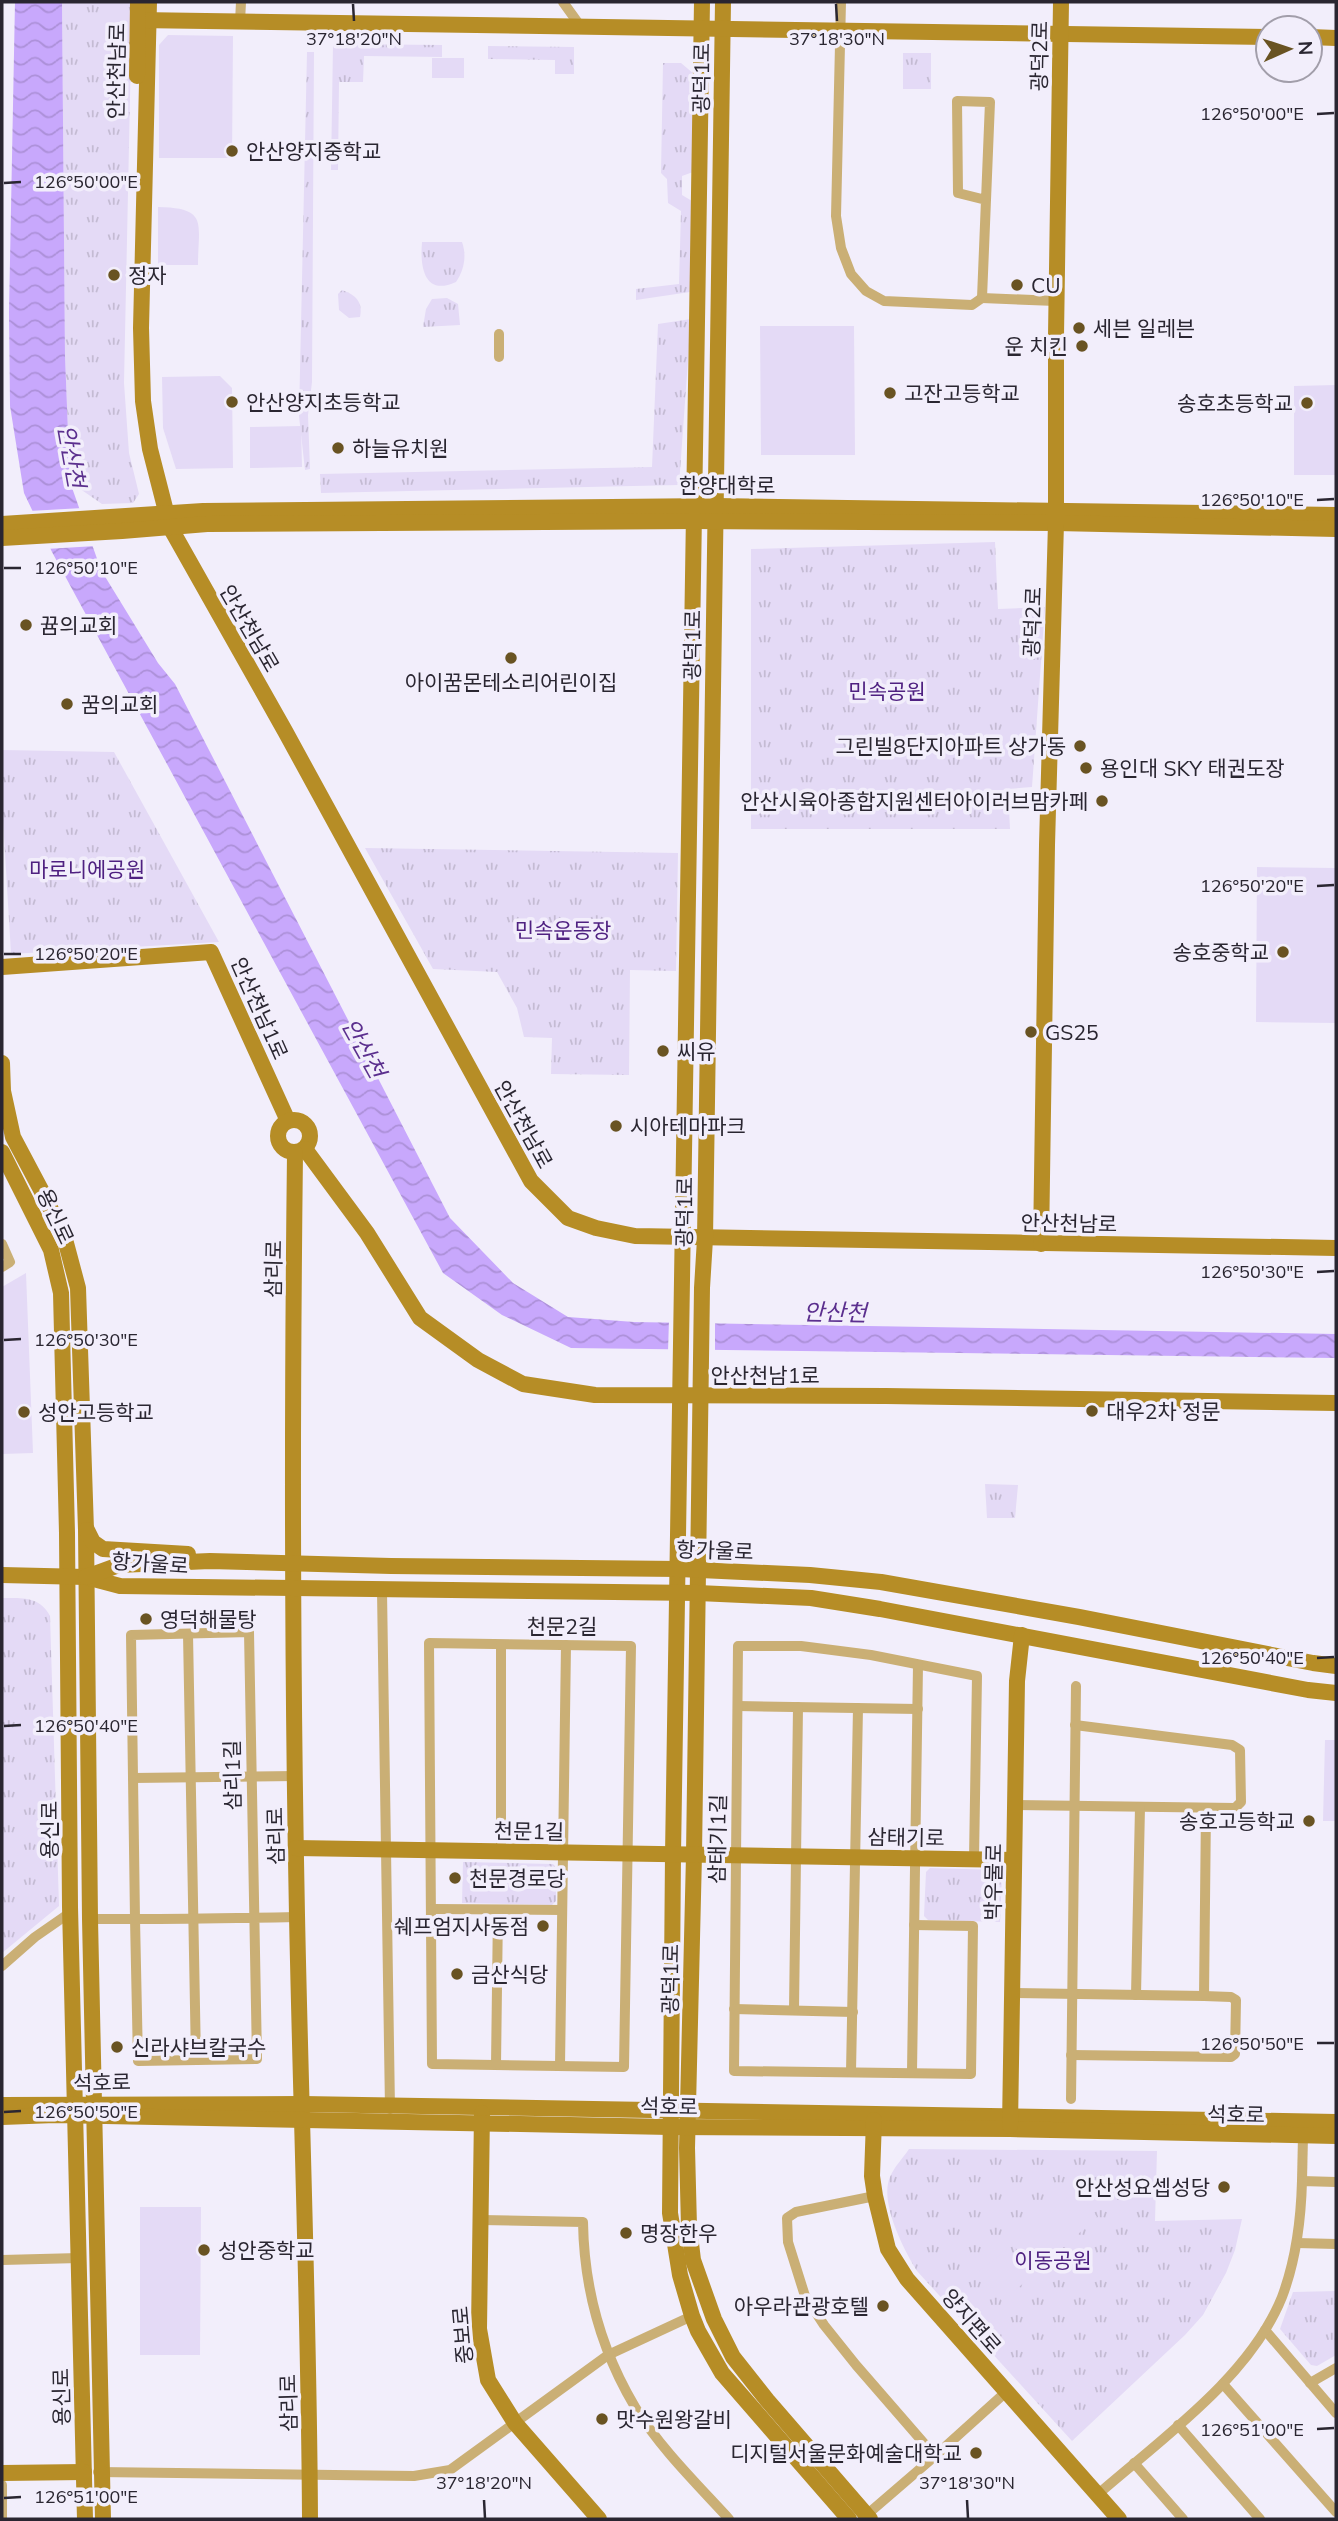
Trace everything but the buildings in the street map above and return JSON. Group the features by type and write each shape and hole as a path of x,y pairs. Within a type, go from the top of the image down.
{"street":[{"name":"안산천남로","path":"138,2 143,20"},
{"name":"안산천남로","path":"149,2 143,20 133,291 134,402 141,451 152,490 531,1181 568,1218 596,1228 635,1236 1336,1248"},
{"path":"240,22 241,2"},
{"path":"563,2 581,27"},
{"name":"광덕1로","path":"702,2 673,1855 670,2213 680,2275 692,2316 722,2373 849,2519"},
{"name":"광덕1로","path":"723,2 705,1238 688,2119 689,2227 702,2289 733,2357 866,2518"},
{"path":"841,2 836,216 841,248 851,274 866,290 884,301 972,305 982,299 1056,301"},
{"name":"광덕2로","path":"1041,1244 1047,845 1056,517 1061,2"},
{"path":"143,20 1254,37"},
{"path":"982,299 990,102 957,101 958,193 986,200"},
{"path":"499,334 499,357"},
{"name":"한양대학로","path":"6,531 168,520 203,511 1056,517 1336,515"},
{"name":"한양대학로","path":"1056,517 1336,529"},
{"name":"안산천남1로","path":"2,967 211,952 288,1121"},
{"name":"용신로","path":"2,1063 3,1091 13,1137 66,1243 78,1288 86,1530 93,2110 103,2519"},
{"path":"288,1121 299,1121 307,1126 310,1136 300,1151 284,1150 278,1141 278,1131 288,1121"},
{"name":"안산천남1로","path":"300,1151 368,1233 419,1318 478,1360 523,1384 595,1395 701,1388 873,1396 1336,1403"},
{"name":"삼리로","path":"300,1151 292,1458 297,1917 310,2519"},
{"name":"용신로","path":"2,1152 51,1250 61,1293 68,1577 71,1912 85,2519"},
{"path":"2,1244 10,1262 2,1267"},
{"path":"86,1530 93,1542 103,1549 178,1553 210,1561"},
{"name":"항가울로","path":"86,1577 119,1565 210,1561 679,1569 810,1575 881,1582 1079,1616 1313,1664 1336,1666"},
{"name":"항가울로","path":"2,1575 86,1577 120,1586 382,1591 678,1592 811,1598 1336,1693"},
{"path":"382,1591 390,2113"},
{"name":"삼리1길","path":"249,1632 257,2059 138,2061 131,1635 188,1634 249,1632"},
{"path":"188,1634 196,2060"},
{"name":"박우물로","path":"1010,2122 1017,1681 1022,1635"},
{"name":"천문2길","path":"429,1643 501,1645 631,1646 624,2067 432,2064 433,1909 429,1643"},
{"path":"501,1645 501,1852"},
{"path":"560,2066 566,1645"},
{"name":"삼태기1길","path":"914,1925 973,1926 971,2074 734,2071 738,1646 801,1646 871,1655 977,1676 974,1859"},
{"path":"912,2072 918,1665"},
{"path":"1071,2099 1076,1686"},
{"path":"738,1706 918,1709"},
{"path":"794,2010 799,1707"},
{"path":"851,2072 858,1708"},
{"path":"1016,1805 1235,1808 1241,1802 1240,1750 1232,1745 1075,1725"},
{"path":"133,1778 296,1776"},
{"path":"1136,1995 1140,1807"},
{"path":"1203,1996 1206,1808"},
{"name":"천문1길","path":"296,1849 673,1855"},
{"name":"삼태기로","path":"673,1855 1014,1860"},
{"path":"433,1909 562,1910"},
{"path":"496,2065 498,1910"},
{"path":"2,1966 35,1937 71,1912"},
{"path":"90,1919 297,1917"},
{"path":"1012,1993 1203,1996 1231,1997 1237,2000 1236,2054 1231,2057 1071,2055"},
{"path":"734,2009 853,2012"},
{"name":"석호로","path":"2,2105 93,2110 303,2104 390,2113 482,2115 670,2127 688,2119 874,2122 1336,2122"},
{"name":"석호로","path":"2,2117 76,2110"},
{"name":"석호로","path":"93,2110 303,2120 390,2113"},
{"name":"석호로","path":"482,2115 671,2110 688,2119"},
{"name":"중보로","path":"482,2115 479,2329 488,2380 514,2423 599,2519"},
{"name":"양지편로","path":"874,2122 872,2176 888,2249 907,2279 1119,2519"},
{"name":"석호로","path":"1010,2122 1336,2136"},
{"path":"1097,2495 1223,2384 1244,2361 1265,2330 1281,2298 1297,2243 1303,2136"},
{"path":"1302,2181 1336,2182"},
{"path":"875,2196 796,2212 787,2218 788,2242 805,2297 824,2325 935,2456"},
{"path":"481,2220 583,2222 587,2281 608,2355 636,2408 671,2454 729,2519"},
{"path":"1297,2243 1336,2244"},
{"path":"2,2260 79,2258"},
{"path":"2,2473 434,2474 450,2470 608,2355 692,2316"},
{"path":"1265,2330 1336,2413"},
{"path":"1310,2383 1336,2368"},
{"path":"1223,2384 1336,2513 1328,2519"},
{"path":"866,2518 1006,2392"},
{"path":"1178,2425 1260,2519"},
{"path":"1134,2463 1183,2519"},
{"path":"2,2486 2,2519"}],"green space":[{"path":"62,2 132,2 124,383 129,453 139,494 133,503 102,504 70,482 65,356"},
{"path":"168,35 233,36 232,158 159,158 159,45"},
{"path":"333,44 442,45 442,57 364,56 363,82 339,82 338,170 331,170"},
{"path":"488,46 574,47 574,74 555,74 555,60 488,59"},
{"path":"307,52 314,52 312,382 308,415 310,469 305,470 299,416"},
{"path":"903,53 931,53 931,89 903,89"},
{"path":"432,58 464,58 464,78 432,78"},
{"path":"663,63 681,63 694,74 693,172 682,176 682,195 692,201 690,292 636,300 636,289 679,284 681,211 668,203 667,179 661,173"},
{"path":"158,207 174,208 193,215 199,228 198,265 158,265"},
{"path":"422,242 462,242 464,263 456,282 445,286 430,282 423,269"},
{"path":"342,290 357,300 360,317 349,318 339,310 338,294"},
{"path":"447,298 458,304 460,325 423,327 426,309 432,299"},
{"path":"691,319 679,485 321,493 320,474 652,467 658,324"},
{"path":"760,326 854,326 855,455 761,455"},
{"path":"220,376 232,388 233,468 176,469 163,428 162,377"},
{"path":"1336,385 1336,475 1294,475 1294,386"},
{"path":"301,426 302,467 250,468 250,427"},
{"name":"민속공원","path":"995,542 998,609 1045,607 1032,787 1008,789 1010,829 751,829 751,549"},
{"name":"마로니에공원","path":"2,750 114,752 219,942 11,954 2,803"},
{"name":"민속운동장","path":"365,848 678,853 676,971 630,970 629,1075 551,1074 552,1038 524,1037 517,1008 497,972 433,969"},
{"name":"송호중학교","path":"1257,867 1335,868 1336,1023 1256,1022"},
{"path":"26,1273 33,1453 2,1454 2,1287"},
{"path":"985,1484 1018,1485 1015,1518 987,1518"},
{"path":"2,1598 23,1598 35,1602 46,1609 50,1616 59,1906 2,1953"},
{"path":"1325,1740 1336,1740 1336,1821 1323,1821"},
{"path":"463,1862 553,1864 556,1868 556,1901 552,1905 462,1903"},
{"path":"930,1868 998,1870 1002,1874 1000,1922 928,1920 924,1916 926,1872"},
{"name":"이동공원","path":"909,2149 1157,2151 1155,2221 1242,2219 1235,2250 1203,2315 1072,2441 917,2271 894,2226 887,2187 892,2173"},
{"path":"1075,2190 1097,2217 1036,2272 1013,2245"},
{"path":"140,2207 201,2207 200,2355 140,2355"},
{"path":"1008,2249 1031,2277 1002,2301 978,2272"},
{"path":"1336,2291 1336,2355 1317,2366 1311,2365 1280,2329 1293,2292"}],"water":[{"path":"15,2 62,2 65,356 70,482 101,570 158,663 175,684 450,1218 513,1283 568,1317 634,1322 1336,1334 1336,1358 571,1348 502,1315 443,1273 52,552 24,493 10,406 9,312"}],"pier":[{"path":"83,508 96,546 46,549 29,511"},
{"path":"669,1319 715,1320 715,1353 668,1352"}],"place":[{"name":"안산양지중학교","path":"232,151"},
{"name":"정자","path":"114,275"},
{"name":"CU","path":"1017,285"},
{"name":"세븐 일레븐","path":"1079,328"},
{"name":"운 치킨","path":"1082,346"},
{"name":"고잔고등학교","path":"890,393"},
{"name":"안산양지초등학교","path":"232,402"},
{"name":"송호초등학교","path":"1307,403"},
{"name":"하늘유치원","path":"338,448"},
{"name":"뀸의교회","path":"26,625"},
{"name":"아이꿈몬테소리어린이집","path":"511,658"},
{"name":"꿈의교회","path":"67,704"},
{"name":"그린빌8단지아파트 상가동","path":"1080,746"},
{"name":"용인대 SKY 태권도장","path":"1086,768"},
{"name":"안산시육아종합지원센터아이러브맘카페","path":"1102,801"},
{"name":"송호중학교","path":"1283,952"},
{"name":"GS25","path":"1031,1032"},
{"name":"씨유","path":"663,1051"},
{"name":"시아테마파크","path":"616,1126"},
{"name":"대우2차 정문","path":"1092,1411"},
{"name":"성안고등학교","path":"24,1412"},
{"name":"영덕해물탕","path":"146,1619"},
{"name":"송호고등학교","path":"1309,1821"},
{"name":"천문경로당","path":"455,1878"},
{"name":"쉐프엄지사동점","path":"543,1926"},
{"name":"금산식당","path":"457,1974"},
{"name":"신라샤브칼국수","path":"117,2047"},
{"name":"안산성요셉성당","path":"1224,2187"},
{"name":"명장한우","path":"626,2233"},
{"name":"성안중학교","path":"204,2250"},
{"name":"아우라관광호텔","path":"883,2306"},
{"name":"맛수원왕갈비","path":"602,2419"},
{"name":"디지털서울문화예술대학교","path":"976,2453"}],"water label":[{"name":"안산천","path":"72,456"},
{"name":"안산천","path":"364,1048"},
{"name":"안산천","path":"835,1312"}]}
